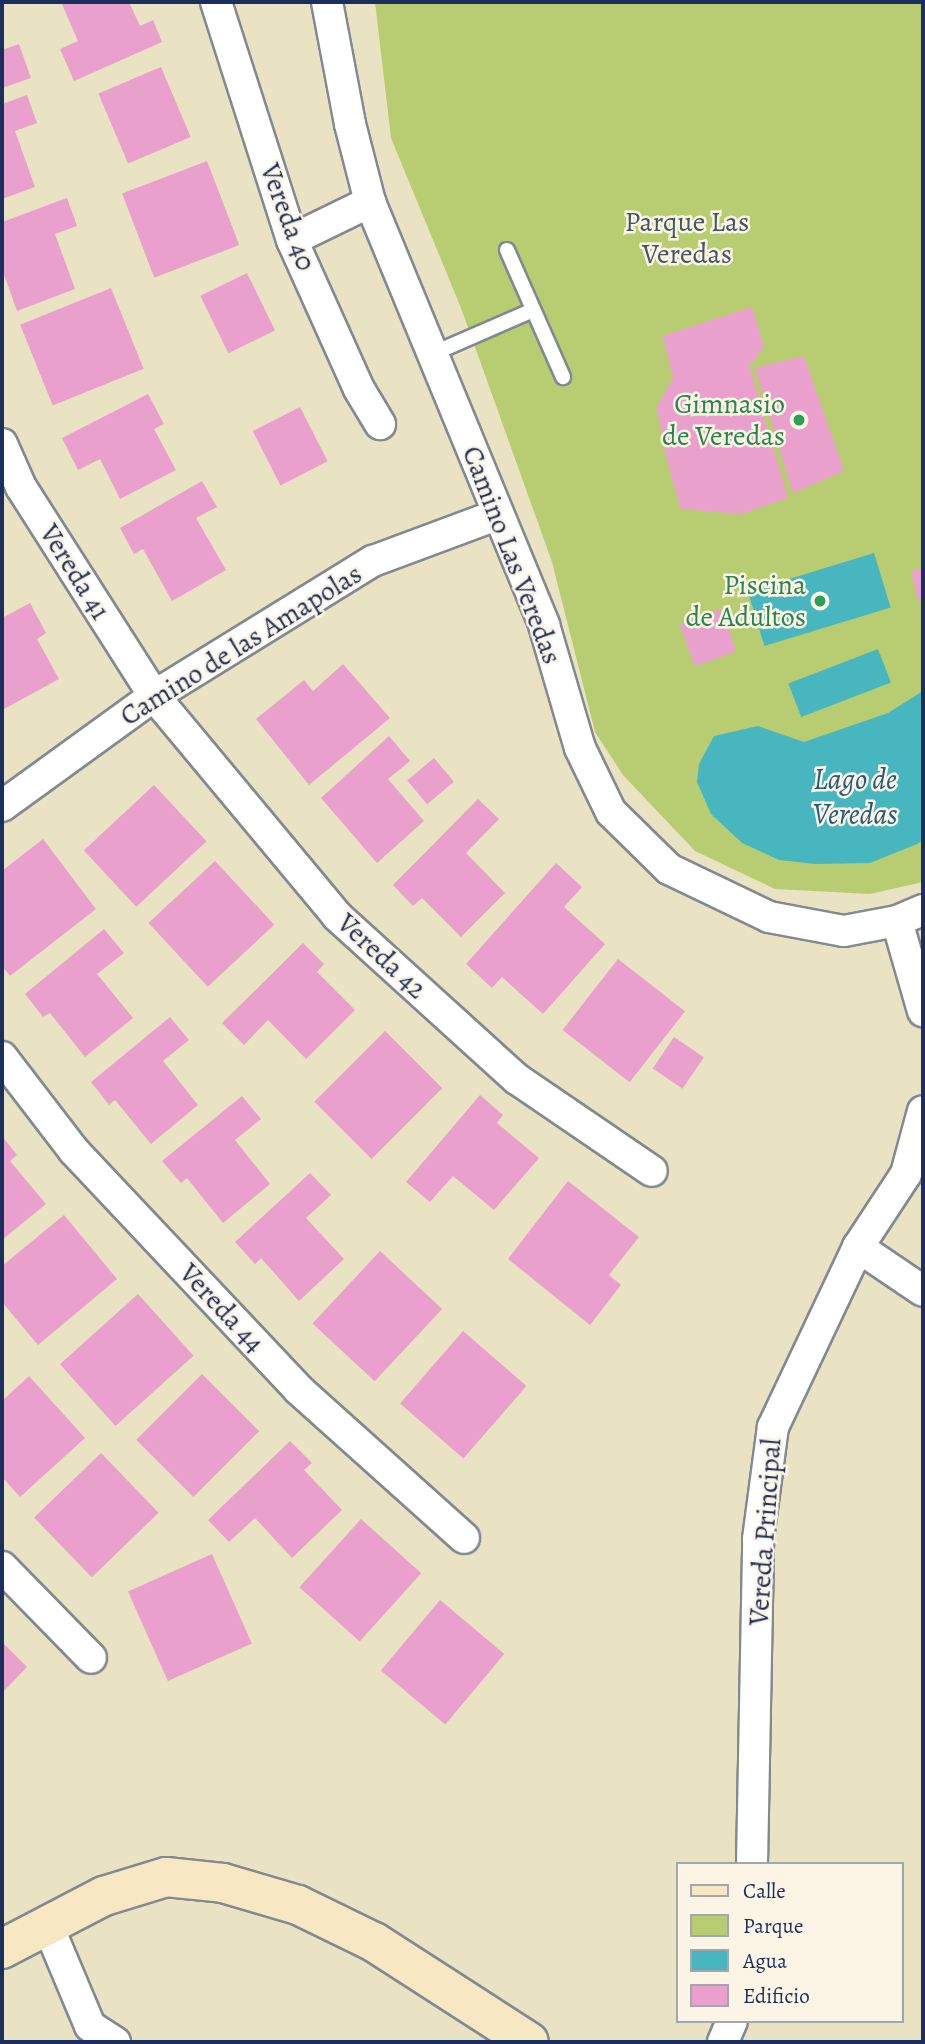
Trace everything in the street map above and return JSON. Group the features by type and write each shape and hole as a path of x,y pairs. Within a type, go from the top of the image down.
{"street":[{"name":"Vereda 40","path":"215,2 292,240 359,389 380,424"},
{"name":"Camino Las Veredas","path":"327,2 350,124 370,202 544,625 580,748 611,812 669,869 769,917 844,931 910,915"},
{"path":"292,240 370,202"},
{"name":"Vereda 41","path":"2,444 21,486 155,696"},
{"name":"Camino de las Amapolas","path":"2,806 155,696 373,561 497,514"},
{"name":"Vereda 42","path":"155,696 337,916 517,1079 652,1171"},
{"path":"910,915 923,1011"},
{"name":"Vereda 44","path":"2,1057 74,1151 298,1389 464,1538"},
{"name":"Vereda Principal","path":"752,1862 758,1539 773,1427 858,1247 906,1174 923,1111"},
{"path":"858,1247 923,1291"},
{"path":"2,1567 91,1658"},
{"path":"2,1949 104,1895 166,1877 223,1882 298,1905 374,1942 530,2042"},
{"path":"48,1926 90,2026 115,2042"},
{"path":"723,2042 731,2023"}],"lane":[{"path":"507,250 563,377"},
{"path":"432,354 533,310"}],"green space":[{"name":"Parque Las Veredas","path":"375,2 923,2 923,882 870,894 775,889 695,851 623,775 595,732 552,562 461,308 391,138"}],"water":[{"name":"Piscina de Adultos","path":"874,553 891,608 764,646 748,592"},
{"path":"878,649 891,683 801,717 788,683"},
{"name":"Lago de Veredas","path":"923,691 923,840 917,844 870,863 816,864 779,860 742,843 711,814 697,782 699,764 714,736 758,726 804,742 888,713"}],"building":[{"path":"61,2 129,2 140,26 153,20 162,42 74,81 60,49 78,41"},
{"path":"19,44 31,78 2,88 2,50"},
{"path":"161,67 191,137 128,164 98,94"},
{"path":"27,95 37,123 15,131 35,187 2,199 2,104"},
{"path":"207,161 239,245 154,278 122,194"},
{"path":"67,198 77,226 55,234 75,289 17,311 2,269 2,222"},
{"path":"247,273 275,331 228,353 200,296"},
{"path":"111,288 144,369 53,405 20,325"},
{"path":"752,307 764,347 751,365 747,358 788,498 741,514 681,509 665,453 657,407 673,378 663,336"},
{"name":"Gimnasio de Veredas","path":"804,356 844,471 793,493 755,368"},
{"path":"148,394 164,424 154,429 176,470 120,499 100,459 78,470 62,438"},
{"path":"300,407 328,461 280,485 253,431"},
{"path":"202,481 217,507 196,518 226,570 172,601 143,549 134,554 120,528"},
{"path":"923,568 923,600 918,601 911,571"},
{"path":"30,603 46,633 37,639 59,679 4,709 2,618"},
{"path":"721,609 736,651 695,666 680,624"},
{"path":"343,664 390,718 309,785 256,719 304,680 313,691"},
{"path":"389,736 410,761 388,779 424,821 377,863 321,798"},
{"path":"434,758 454,782 427,804 407,780"},
{"path":"154,785 207,841 136,907 84,850"},
{"path":"478,799 499,819 466,853 505,893 461,937 422,898 413,906 393,885"},
{"path":"43,839 96,909 10,976 2,966 2,871"},
{"path":"215,861 274,925 208,987 148,923"},
{"path":"556,863 582,887 564,907 605,944 543,1014 502,977 492,988 466,964"},
{"path":"104,929 124,953 97,974 133,1018 85,1057 50,1013 43,1017 25,994"},
{"path":"303,943 324,964 317,972 355,1010 306,1059 268,1020 244,1045 222,1023"},
{"path":"618,959 685,1011 630,1082 563,1030"},
{"path":"170,1017 189,1040 163,1061 198,1105 151,1144 115,1100 109,1105 91,1082"},
{"path":"385,1031 442,1088 372,1159 314,1102"},
{"path":"674,1037 704,1057 683,1089 653,1069"},
{"path":"480,1095 503,1115 497,1123 539,1158 494,1210 453,1176 430,1202 406,1182"},
{"path":"242,1096 261,1119 235,1140 270,1184 223,1223 187,1178 181,1183 162,1161"},
{"path":"2,1136 17,1155 10,1161 46,1204 2,1240"},
{"path":"310,1173 331,1195 306,1218 344,1259 299,1301 261,1258 255,1264 235,1242"},
{"path":"568,1181 639,1237 609,1275 621,1285 590,1325 508,1259"},
{"path":"64,1215 117,1279 38,1345 2,1302 2,1266"},
{"path":"380,1251 442,1309 375,1381 312,1323"},
{"path":"138,1294 194,1356 116,1426 60,1364"},
{"path":"463,1331 526,1386 463,1459 400,1403"},
{"path":"202,1374 259,1431 194,1497 136,1440"},
{"path":"29,1376 85,1438 20,1497 2,1477 2,1401"},
{"path":"290,1441 312,1463 304,1470 342,1510 292,1558 255,1518 229,1542 208,1520"},
{"path":"101,1453 159,1513 92,1577 34,1518"},
{"path":"361,1519 421,1573 360,1642 299,1587"},
{"path":"212,1554 252,1644 168,1681 128,1591"},
{"path":"440,1600 504,1654 445,1724 381,1670"},
{"path":"2,1642 27,1667 2,1693"}],"place":[{"name":"Gimnasio de Veredas","path":"799,420"},
{"name":"Piscina de Adultos","path":"820,601"}]}
